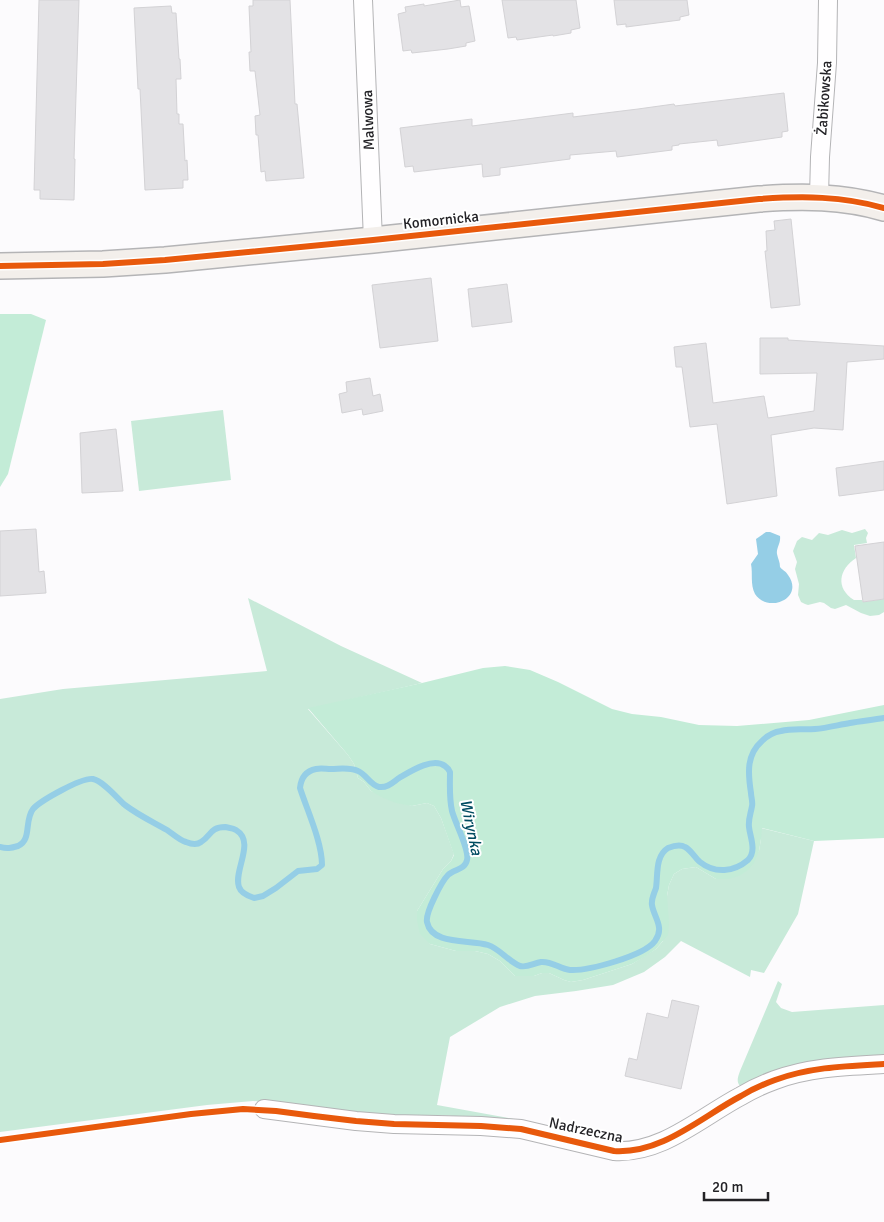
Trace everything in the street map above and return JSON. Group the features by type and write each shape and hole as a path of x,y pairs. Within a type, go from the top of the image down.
{"street":[{"name":"Malwowa","path":"363,0 373,240"},
{"name":"Żabikowska","path":"819,197 827,63 828,0"},
{"name":"Komornicka","path":"0,266 103,264 373,240 794,196 840,199 884,208"},
{"name":"Nadrzeczna","path":"264,1110 394,1124 521,1129 625,1152 650,1146 667,1139 742,1095 776,1080 823,1068 884,1064"}],"green space":[{"path":"0,314 31,314 46,320 8,474 0,487"},
{"path":"223,410 231,480 139,491 131,421"},
{"path":"865,529 868,533 867,543 854,545 856,558 850,562 843,573 842,584 844,590 854,600 862,600 863,602 884,599 884,612 879,615 870,616 846,605 835,609 820,602 808,605 801,602 798,595 799,584 795,569 797,562 793,551 797,541 802,537 812,540 819,533 828,535 842,530 852,533"},
{"path":"248,598 341,646 422,683 308,709 348,755 354,764 358,778 371,791 412,806 427,803 434,806 441,818 454,854 417,911 430,944 456,951 475,951 488,954 500,961 515,976 534,976 549,973 571,982 632,964 656,949 663,941 667,896 674,874 682,869 696,867 716,879 759,851 761,828 814,841 798,914 764,973 751,970 750,977 681,941 665,957 644,972 613,985 535,996 500,1007 450,1037 437,1105 525,1121 440,1115 375,1116 253,1101 207,1105 0,1132 0,699 63,689 267,671"},
{"path":"505,666 530,670 612,709 699,725 737,726 809,720 884,705 884,838 814,841 762,828 759,851 754,863 739,876 729,879 716,879 696,867 682,869 674,874 667,896 668,935 656,949 632,964 583,980 571,982 549,973 534,976 515,976 500,961 488,954 475,951 456,951 430,944 420,934 417,911 454,855 441,818 434,806 427,803 412,806 396,803 371,791 358,778 354,764 348,755 308,708 483,668"},
{"path":"778,981 782,984 776,1002 781,1008 792,1012 884,1005 884,1059 744,1087 740,1086 738,1077 740,1071"}],"water":[{"path":"766,532 780,536 777,552 780,567 792,583 792,590 788,596 783,601 776,603 768,603 761,600 755,594 753,586 751,564 758,554 756,539"}],"building":[{"path":"39,0 79,0 74,200 40,199 40,190 34,190"},
{"path":"253,0 290,0 295,104 297,104 304,178 266,181 265,171 261,172 255,116 260,115 255,71 250,71 249,52 251,52 249,6 253,6"},
{"path":"460,0 461,7 469,6 475,41 466,43 466,46 448,49 412,53 411,50 403,51 398,14 406,12 405,7"},
{"path":"502,0 576,0 580,28 571,30 571,33 553,36 517,40 516,37 508,38"},
{"path":"614,0 687,0 689,15 680,17 680,20 626,27 626,24 617,25"},
{"path":"171,6 172,13 176,13 180,59 181,79 176,79 177,114 179,114 179,124 183,124 188,180 183,180 183,188 145,190 134,8"},
{"path":"784,93 788,131 782,132 782,137 718,146 717,140 679,144 672,146 672,150 617,157 616,151 570,155 570,159 500,168 500,175 483,177 482,164 414,172 413,166 405,167 400,128 472,119 472,126 573,113 573,117 674,104 675,106"},
{"path":"791,219 800,305 771,308 765,251 767,251 766,231 775,230 774,221"},
{"path":"431,278 438,341 380,348 372,285"},
{"path":"507,284 512,322 472,327 468,289"},
{"path":"760,338 788,338 788,340 884,346 884,359 847,362 843,430 814,428 771,435 777,496 727,504 717,424 690,427 682,367 676,367 674,347 706,343 713,403 764,396 768,418 814,411 817,373 760,374"},
{"path":"370,378 373,396 380,394 383,411 363,415 362,409 342,413 339,394 347,392 346,382"},
{"path":"116,429 123,491 82,493 80,433"},
{"path":"884,461 884,490 839,496 836,468"},
{"path":"36,529 39,572 44,571 46,593 0,596 0,531"},
{"path":"884,542 884,599 863,602 855,546"},
{"path":"672,1000 699,1006 681,1089 625,1076 629,1058 637,1060 647,1013 668,1018"}],"waterway":[{"name":"Wirynka","path":"0,847 11,848 22,843 27,835 30,814 37,805 71,786 88,779 93,779 105,786 130,809 188,843 199,843 216,828 225,827 236,830 242,835 244,842 238,880 239,887 243,893 254,898 263,896 298,871 317,869 322,865 320,846 300,788 303,778 307,773 318,769 351,769 361,772 376,786 385,787 422,766 434,763 440,764 450,772 452,811 464,843 467,860 462,868 448,875 434,897 427,918 430,930 444,938 488,945 520,966 545,962 570,970 578,970 628,957 649,947 655,941 658,936 659,927 652,901 656,888 659,861 664,851 668,848 683,846 700,862 718,870 731,869 748,860 753,848 749,824 752,803 749,765 753,752 764,739 773,733 785,730 819,729 884,718"}],"cycle path":[{"path":"0,266 103,264 165,260 759,199 791,197 838,199 884,208"},
{"path":"0,1140 191,1114 243,1109 394,1124 521,1129 614,1151 632,1150 648,1147 680,1133 745,1094 775,1080 815,1070 884,1064"}]}
